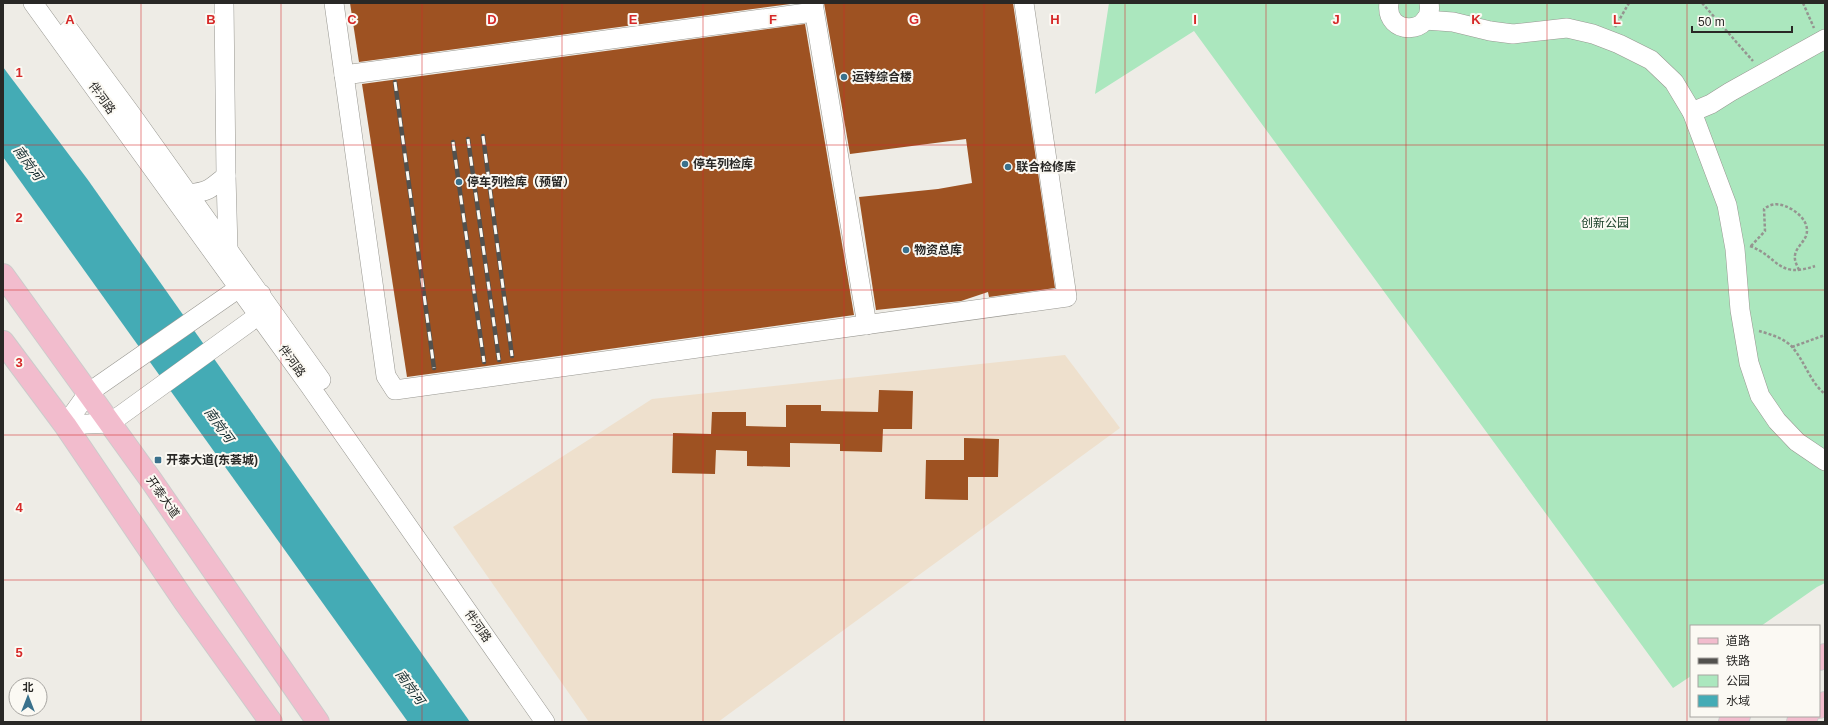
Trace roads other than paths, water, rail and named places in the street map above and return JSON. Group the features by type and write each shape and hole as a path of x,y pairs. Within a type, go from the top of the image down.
{"main road":[{"name":"开泰大道","path":"3,275 110,423 318,722"},
{"path":"3,342 65,425 185,602 270,722"}],"street":[{"name":"伴河路","path":"33,3 259,315 546,722"},
{"name":"伴河路","path":"49,3 261,294 560,722"},
{"path":"224,3 228,249"},
{"path":"334,3 386,376 395,390 1067,297 1024,3"},
{"path":"1389,3 1388,11 1391,17 1395,23 1401,26 1414,27 1427,12 1453,22 1490,31 1514,34 1567,28 1593,34 1608,39 1651,60 1674,82 1692,112 1742,245 1743,329 1749,363 1760,396 1777,421 1797,442 1825,461"},
{"path":"344,75 814,7 867,325"},
{"path":"1692,112 1711,104 1825,39"},
{"path":"189,194 206,192 214,188 226,176"},
{"path":"239,288 261,294 259,315 110,423 65,425 88,393 239,288"}],"water":[{"name":"南岗河","path":"3,67 88,180 470,722 408,722 3,157"}],"railway":[{"path":"395,82 434,368"},
{"path":"483,136 512,356"},
{"path":"468,139 499,360"},
{"path":"453,142 484,362"}],"place":[{"name":"运转综合楼","path":"844,77"},
{"name":"停车列检库","path":"685,164"},
{"name":"联合检修库","path":"1008,167"},
{"name":"停车列检库（预留）","path":"459,182"},
{"name":"物资总库","path":"906,250"},
{"name":"开泰大道(东荟城)","path":"158,460"}],"park label":[{"name":"创新公园","path":"1605,223"}]}
